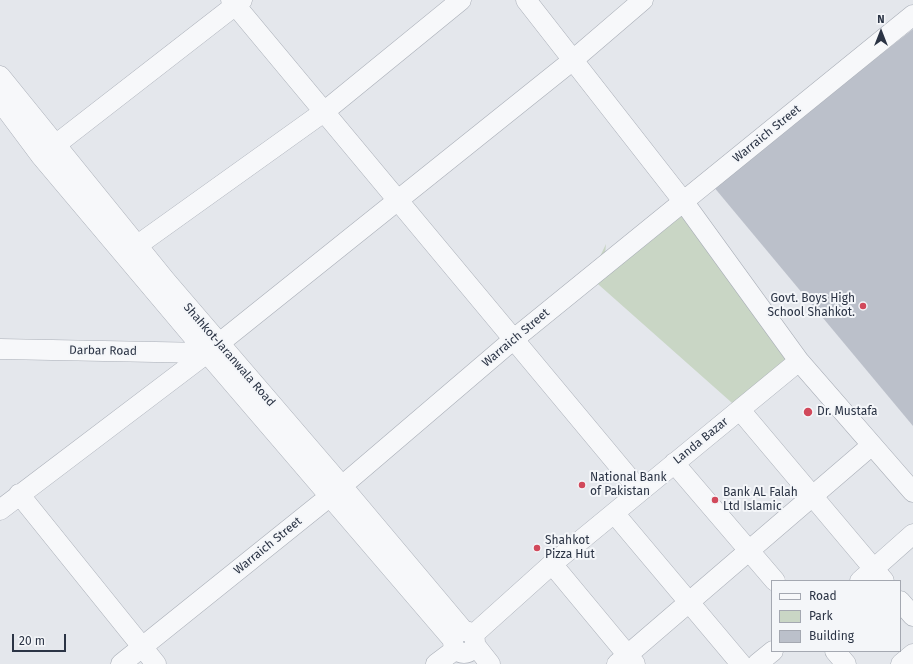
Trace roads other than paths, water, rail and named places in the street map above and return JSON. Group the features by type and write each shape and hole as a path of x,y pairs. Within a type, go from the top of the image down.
{"street":[{"path":"131,250 325,111 461,0"},
{"path":"526,0 684,202 799,361 913,492"},
{"path":"0,510 19,494 213,348 573,60 643,0"},
{"path":"48,150 236,2 397,201 640,491"},
{"name":"Warraich Street","path":"121,664 336,491 514,339 913,15"},
{"name":"Shahkot-Jaranwala Road","path":"0,76 48,150"},
{"name":"Shahkot-Jaranwala Road","path":"0,101 48,150 213,348 466,645 490,664"},
{"name":"Darbar Road","path":"0,349 213,348"},
{"name":"Landa Bazar","path":"436,664 466,645 552,564 799,361"},
{"path":"740,410 812,496 872,577 913,534"},
{"path":"552,564 626,661 689,602 872,445"},
{"path":"674,463 774,580"},
{"path":"19,494 156,664"},
{"path":"614,513 741,664"},
{"path":"901,602 913,616"},
{"path":"757,664 772,652"},
{"path":"836,652 846,664"},
{"path":"901,664 913,654"}],"place":[{"name":"Govt. Boys High School Shahkot.","path":"863,306"},
{"name":"Dr. Mustafa","path":"808,412"},
{"name":"National Bank of Pakistan","path":"582,485"},
{"name":"Bank AL Falah Ltd Islamic","path":"715,500"},
{"name":"Shahkot Pizza Hut","path":"537,548"}]}
